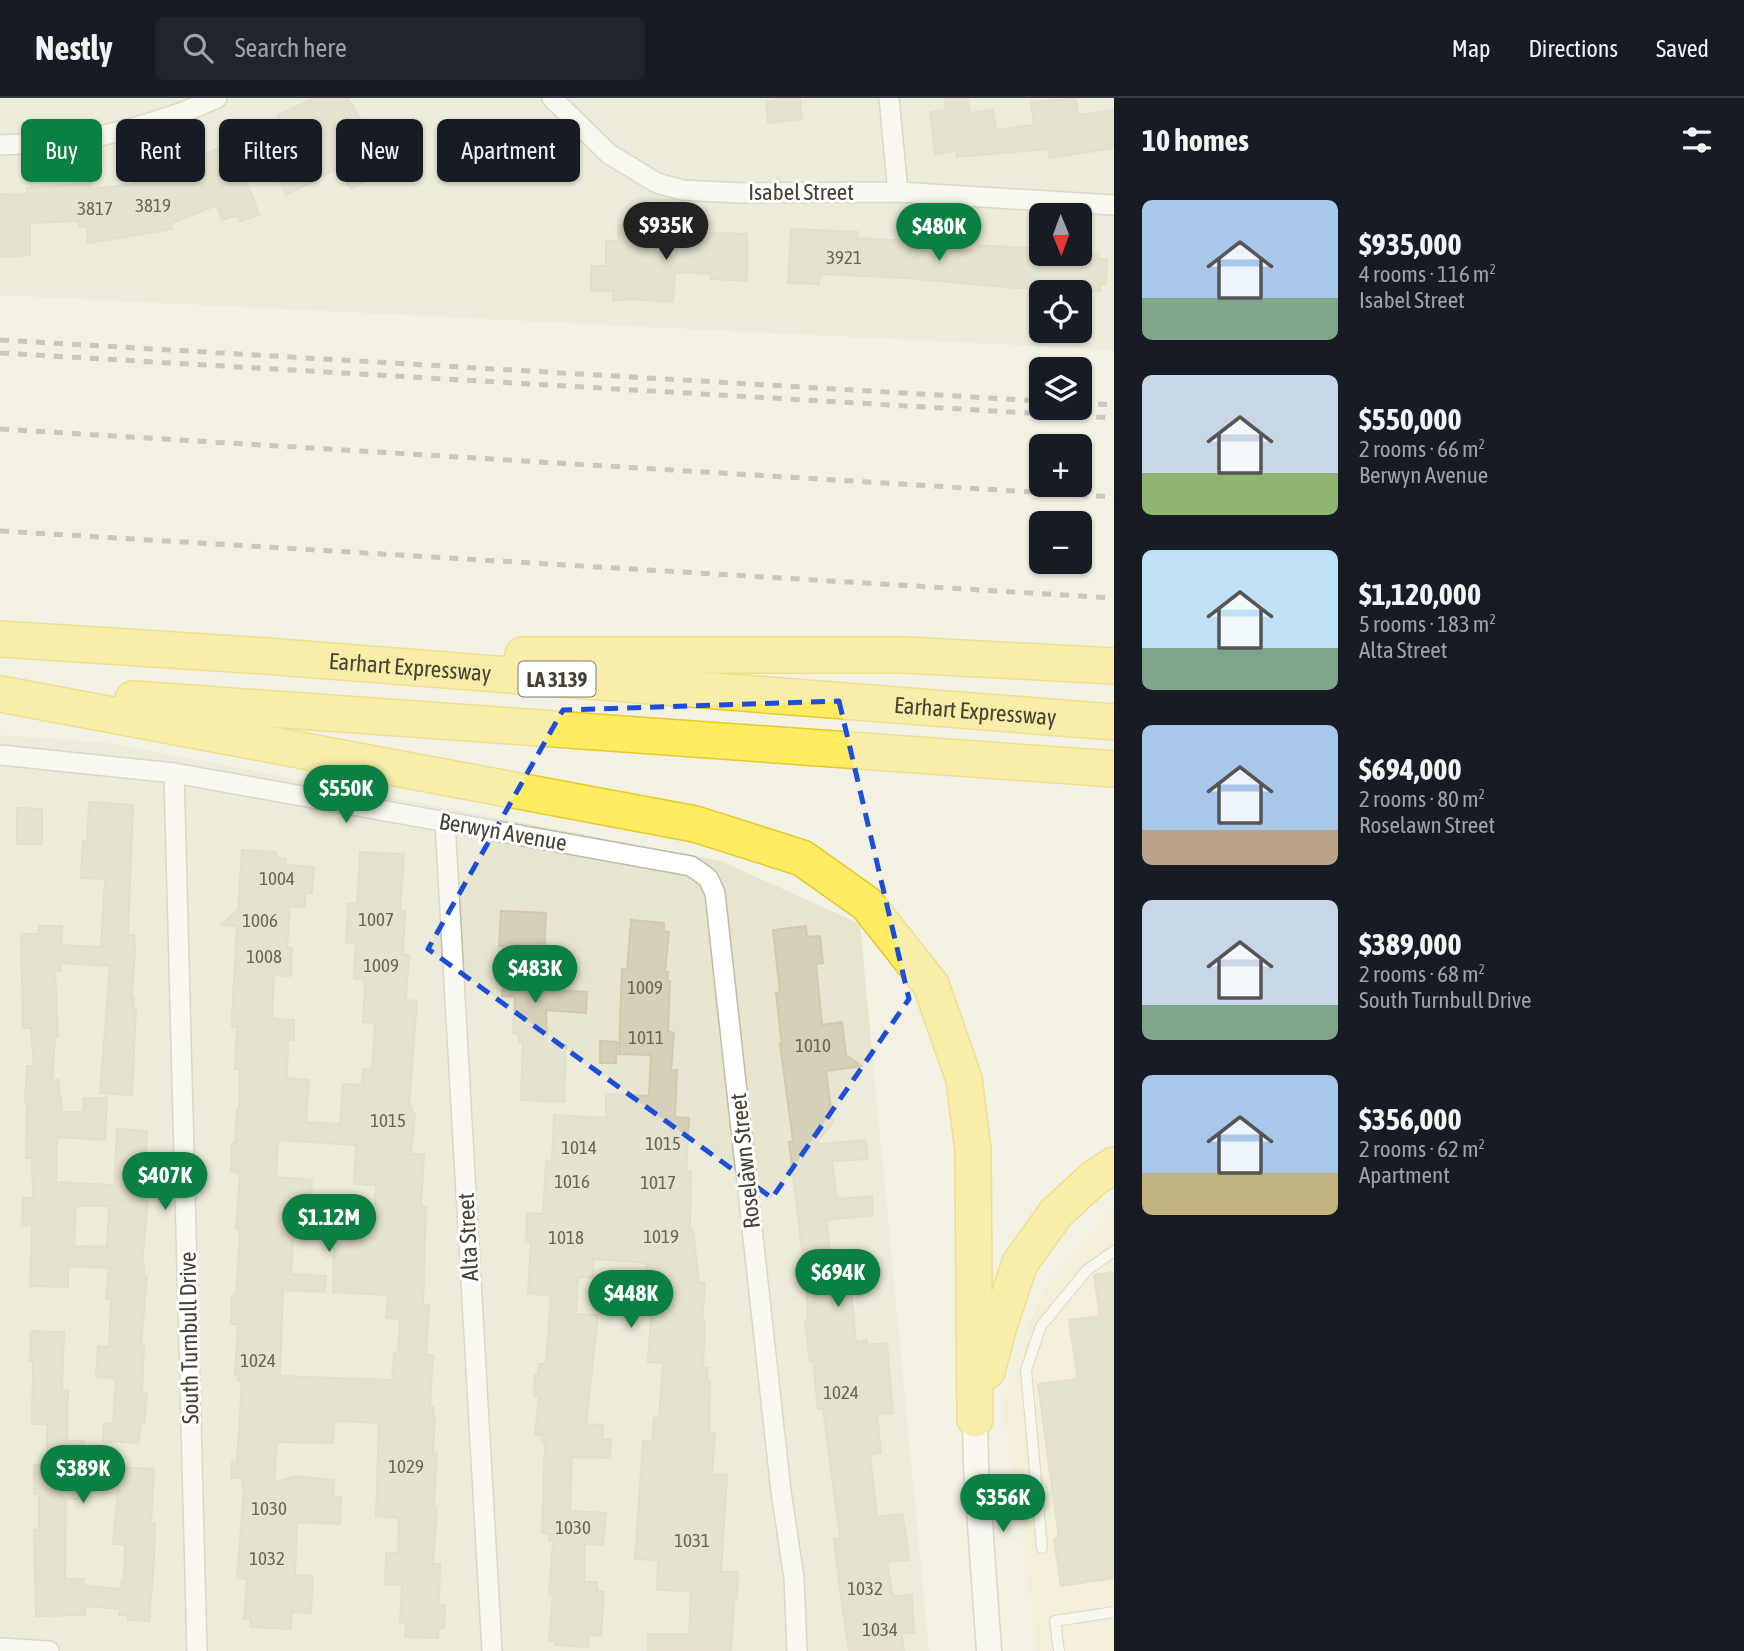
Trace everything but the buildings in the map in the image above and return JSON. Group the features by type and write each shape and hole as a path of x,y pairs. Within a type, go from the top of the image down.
{"highway":[{"name":"Earhart Expressway","path":"0,639 266,656 1114,722"},
{"path":"266,656 906,655 1114,666"},
{"name":"Earhart Expressway","path":"0,692 1114,769"},
{"path":"0,692 695,824 802,858 867,904 931,985 964,1079 973,1150 975,1419"},
{"path":"975,1419 998,1329 1020,1263 1056,1213 1094,1178 1114,1165"}],"street":[{"path":"0,145 57,143 120,131 192,109 217,98"},
{"name":"Isabel Street","path":"552,98 609,154 657,183 682,190 742,193 898,192 1114,205"},
{"path":"889,98 898,192"},
{"name":"Berwyn Avenue","path":"0,755 174,772 691,866 708,881"},
{"name":"South Turnbull Drive","path":"174,772 197,1651"},
{"name":"Alta Street","path":"445,822 492,1651"},
{"name":"Roselawn Street","path":"708,881 715,893 781,1491 794,1578 797,1651"},
{"path":"975,1419 989,1651"},
{"path":"0,1648 49,1651"}],"lane":[{"path":"1042,1548 1026,1370 1041,1326 1087,1270 1114,1251"},
{"path":"1059,1651 1055,1622 1114,1612"}],"highlighted area":[{"path":"839,701 909,999 772,1198 428,949 563,710"}],"shaded area":[{"path":"0,98 1114,98 1114,350 0,295"},
{"path":"0,735 109,743 721,861 860,924 929,1651 0,1651"},
{"path":"1114,1207 1114,1651 1038,1651 1003,1410 1013,1358 1048,1283"}],"railway":[{"path":"0,340 1029,400"},
{"path":"0,353 1114,418"},
{"path":"1092,404 1114,405"},
{"path":"0,429 1114,497"},
{"path":"0,531 1114,598"}]}
